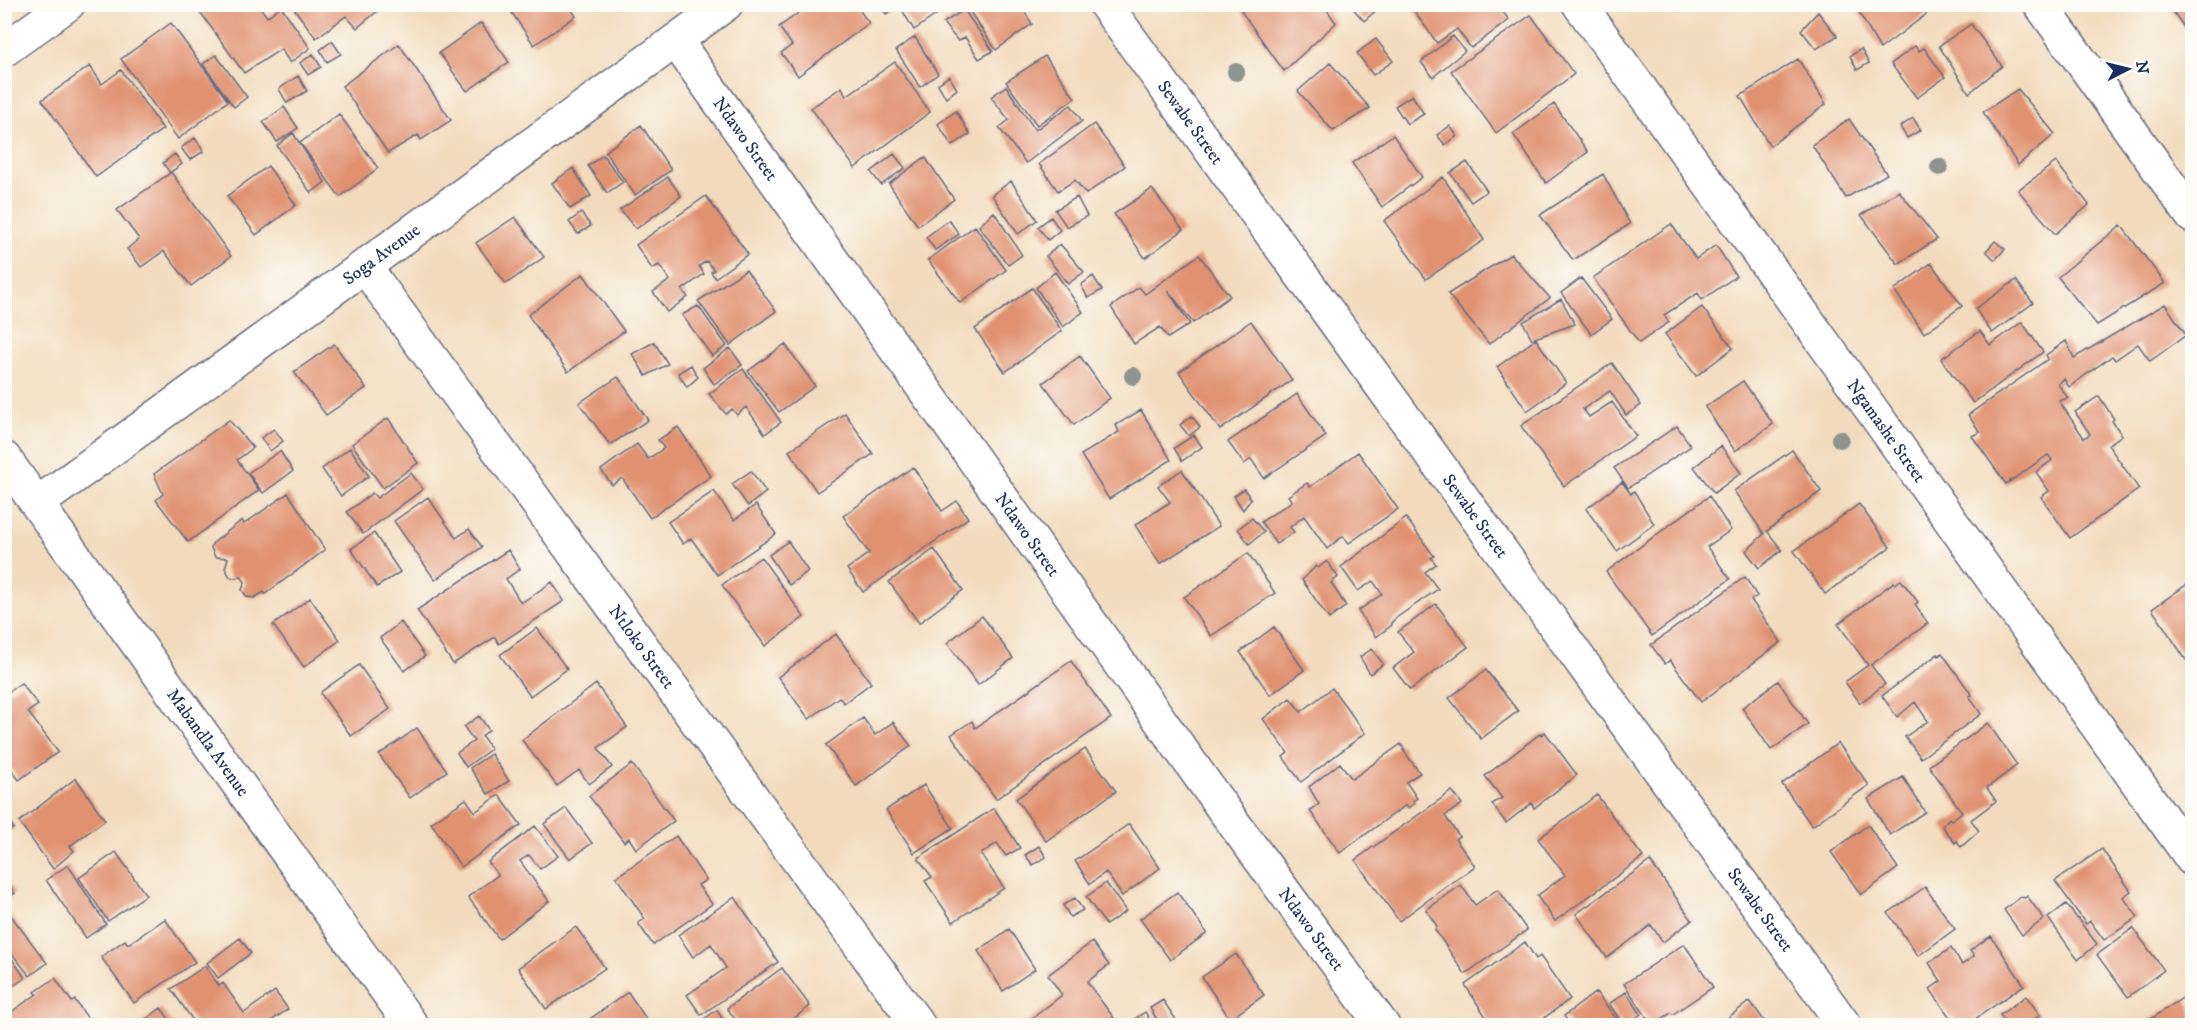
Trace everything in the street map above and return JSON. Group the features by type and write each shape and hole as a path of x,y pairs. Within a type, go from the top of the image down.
{"street":[{"path":"4,50 68,4"},
{"name":"Soga Avenue","path":"38,503 726,4"},
{"name":"Sewabe Street","path":"1105,4 1845,1026"},
{"name":"Ngamashe Street","path":"1579,4 2193,859"},
{"path":"2040,4 2193,216"},
{"name":"Ndawo Street","path":"676,41 1217,800 1383,1026"},
{"name":"Ntloko Street","path":"365,267 919,1026"},
{"name":"Mabandla Avenue","path":"4,458 412,1026"}],"building":[{"path":"211,4 258,4 267,17 281,6 310,48 290,63 281,49 244,73 200,12"},
{"path":"302,4 377,4 380,9 357,28 346,16 316,38 295,10"},
{"path":"508,4 568,4 576,16 534,45 507,6"},
{"path":"811,4 855,4 869,23 798,76 781,53 792,45 779,27"},
{"path":"879,4 897,4 898,7 886,14"},
{"path":"911,4 947,4 948,7 914,30 902,10"},
{"path":"968,4 1020,4 1032,24 996,50 966,6"},
{"path":"1251,4 1323,4 1336,23 1284,71 1241,11"},
{"path":"1353,4 1378,4 1380,7 1364,21 1351,6"},
{"path":"1409,4 1497,4 1509,20 1471,48 1457,29 1437,43"},
{"path":"1854,4 1940,4 1880,49"},
{"path":"2168,4 2192,4 2192,39"},
{"path":"964,10 993,51 979,59 965,37 958,41 943,23"},
{"path":"1818,12 1837,36 1816,49 1801,30"},
{"path":"1531,15 1574,74 1496,133 1451,71"},
{"path":"171,23 228,101 178,139 121,59"},
{"path":"481,23 509,62 467,91 439,53"},
{"path":"1971,24 2002,66 1969,93 1939,46"},
{"path":"1453,36 1465,51 1433,77 1421,62"},
{"path":"915,37 938,74 920,87 896,50"},
{"path":"1376,39 1393,61 1373,75 1357,53"},
{"path":"332,41 341,54 327,62 320,50"},
{"path":"399,44 451,120 421,140 418,135 388,153 342,86"},
{"path":"1915,46 1919,51 1924,48 1945,77 1917,98 1891,64"},
{"path":"1861,49 1869,63 1857,70 1850,56"},
{"path":"313,54 321,67 308,75 300,63"},
{"path":"216,55 247,97 234,107 203,64"},
{"path":"1045,56 1075,98 1037,125 1006,82"},
{"path":"1798,59 1826,104 1770,146 1740,96"},
{"path":"895,62 930,112 855,168 811,108 842,87 846,96"},
{"path":"1330,63 1370,108 1333,131 1298,91"},
{"path":"90,66 102,84 121,70 163,129 96,177 42,100"},
{"path":"298,76 307,91 287,103 279,89"},
{"path":"949,76 957,89 946,98 938,84"},
{"path":"1006,86 1035,130 1071,105 1082,121 1026,163 999,128 1009,120 991,97"},
{"path":"2018,89 2055,134 2018,165 1983,112"},
{"path":"1412,95 1424,114 1407,124 1395,106"},
{"path":"1554,104 1588,152 1546,183 1513,134"},
{"path":"284,107 298,128 277,142 263,122"},
{"path":"956,111 970,134 952,146 938,124"},
{"path":"339,114 378,168 340,197 300,143"},
{"path":"1913,118 1921,130 1907,138 1900,127"},
{"path":"1849,119 1887,174 1846,198 1812,145"},
{"path":"1094,124 1125,166 1086,194 1075,180 1058,191 1039,164"},
{"path":"641,125 671,170 635,195 605,152"},
{"path":"1450,126 1457,136 1445,145 1437,135"},
{"path":"293,133 325,182 311,193 277,146"},
{"path":"1393,135 1422,177 1382,207 1352,163"},
{"path":"195,138 204,151 190,160 181,148"},
{"path":"175,154 182,164 171,172 231,256 191,286 164,251 141,267 127,249 139,239 117,210 170,173 163,163"},
{"path":"894,154 905,168 881,185 871,172"},
{"path":"603,155 623,182 607,193 588,166"},
{"path":"925,157 954,199 918,226 889,184"},
{"path":"1467,162 1487,191 1471,202 1450,173"},
{"path":"2056,162 2089,205 2055,234 2018,190"},
{"path":"268,166 296,205 256,235 227,196"},
{"path":"573,168 591,196 570,209 552,183"},
{"path":"1603,174 1630,224 1573,260 1540,215"},
{"path":"668,177 681,196 636,229 620,210"},
{"path":"1443,177 1484,240 1426,279 1384,221"},
{"path":"1011,181 1037,220 1018,234 992,195"},
{"path":"1152,189 1183,230 1145,258 1114,214"},
{"path":"1899,191 1937,239 1898,264 1861,215"},
{"path":"706,196 748,254 715,278 711,272 714,270 707,261 699,266 704,274 682,290 688,297 667,312 653,292 670,280 659,265 652,269 636,245"},
{"path":"1077,197 1087,216 1067,227 1055,210"},
{"path":"994,212 1022,255 1008,265 979,226"},
{"path":"581,213 591,226 578,234 569,222"},
{"path":"515,217 544,257 506,284 476,243"},
{"path":"1051,217 1060,230 1048,240 1038,227"},
{"path":"949,220 959,234 935,250 926,237"},
{"path":"1671,224 1696,259 1716,245 1736,276 1702,300 1698,293 1664,315 1669,322 1639,343 1593,278"},
{"path":"2121,225 2165,283 2097,325 2058,277"},
{"path":"975,226 1006,270 960,303 928,260"},
{"path":"1995,241 2005,249 1995,260 1986,251"},
{"path":"1060,244 1084,272 1068,284 1046,256"},
{"path":"1511,254 1550,298 1489,344 1448,294"},
{"path":"1199,255 1230,296 1193,323 1167,289 1190,324 1168,338 1160,327 1134,344 1111,307 1139,287 1145,294"},
{"path":"1931,263 1962,306 1924,333 1894,290"},
{"path":"746,270 776,311 730,345 698,301"},
{"path":"1055,272 1083,312 1063,327 1036,288"},
{"path":"583,274 624,331 568,372 528,315"},
{"path":"1093,276 1102,290 1088,298 1081,285"},
{"path":"1581,278 1612,319 1591,334 1561,293"},
{"path":"2016,280 2033,303 1992,333 1975,309"},
{"path":"1032,288 1062,331 1005,372 975,329"},
{"path":"1561,299 1575,324 1532,339 1523,322"},
{"path":"2165,304 2186,335 2150,361 2138,344 2115,360 2112,356 2069,387 2064,379 2058,384 2068,398 2059,401 2084,438 2090,434 2075,412 2099,396 2122,435 2108,445 2139,489 2070,538 2041,497 2049,491 2036,472 2052,460 2048,455 2006,484 1972,436 1980,432 1968,415 2048,359 2046,355 2066,341 2074,358"},
{"path":"698,306 727,346 712,356 682,315"},
{"path":"1702,307 1733,348 1696,376 1665,334"},
{"path":"1251,321 1292,380 1220,430 1179,372"},
{"path":"2022,322 2043,352 1973,403 1941,359 1980,331 1990,345"},
{"path":"1536,339 1566,383 1527,411 1497,367"},
{"path":"654,342 668,364 646,376 632,354"},
{"path":"334,344 366,388 326,415 294,372"},
{"path":"785,344 815,386 779,412 748,371"},
{"path":"730,348 742,365 714,384 703,368"},
{"path":"1080,356 1110,398 1074,425 1043,383"},
{"path":"1612,363 1641,405 1626,415 1610,391 1583,409 1589,417 1612,402 1636,436 1564,486 1521,426"},
{"path":"691,365 698,377 687,387 678,373"},
{"path":"743,369 781,422 765,434 746,407 737,415 732,409 726,414 709,394"},
{"path":"618,377 648,420 610,445 579,403"},
{"path":"1743,381 1773,424 1735,451 1705,407"},
{"path":"1297,394 1326,436 1264,478 1251,459 1244,464 1228,442"},
{"path":"1141,410 1171,460 1109,499 1081,455 1119,432 1116,425"},
{"path":"845,413 873,454 817,492 789,451"},
{"path":"1192,416 1200,427 1189,436 1180,425"},
{"path":"388,418 418,463 383,488 352,444"},
{"path":"229,420 253,448 237,460 259,490 188,542 156,500 163,494 154,474"},
{"path":"1677,426 1691,446 1628,488 1614,468"},
{"path":"678,427 711,476 650,518 622,478 612,485 601,470 637,444 648,459 664,448 658,440"},
{"path":"274,429 283,441 270,451 261,438"},
{"path":"1194,435 1202,447 1182,461 1174,448"},
{"path":"1721,446 1741,473 1714,493 1694,467"},
{"path":"350,448 369,476 341,496 322,469"},
{"path":"1792,450 1821,491 1767,531 1782,550 1759,568 1746,551 1764,534 1734,491"},
{"path":"280,451 293,471 263,493 248,473"},
{"path":"1358,452 1398,509 1349,543 1343,536 1327,549 1304,516 1290,527 1294,532 1276,544 1261,522 1292,501 1288,496 1307,483 1310,487"},
{"path":"913,467 942,511 957,501 968,518 863,592 847,569 869,553 843,516"},
{"path":"1182,470 1219,526 1160,564 1135,525 1170,502 1158,486"},
{"path":"751,471 766,492 748,506 732,484"},
{"path":"411,473 423,489 363,534 347,512 372,493 377,498"},
{"path":"1622,482 1631,494 1634,491 1654,524 1617,551 1586,509"},
{"path":"1244,489 1251,499 1243,510 1234,496"},
{"path":"714,491 734,520 756,505 776,534 717,575 691,538 683,544 668,522"},
{"path":"288,493 325,550 265,594 264,592 254,598 247,597 242,590 245,582 241,576 230,577 225,568 228,558 215,557 211,548 212,544 242,520 244,524"},
{"path":"1709,496 1731,530 1707,547 1730,579 1652,636 1606,572"},
{"path":"428,497 456,538 469,529 482,547 435,580 394,521"},
{"path":"1859,504 1890,547 1825,594 1794,551"},
{"path":"1252,518 1264,532 1249,544 1238,529"},
{"path":"1406,518 1434,556 1431,558 1436,564 1425,572 1438,589 1396,618 1391,623 1392,625 1376,637 1358,611 1382,594 1373,581 1358,591 1341,567"},
{"path":"374,533 400,572 377,587 351,549"},
{"path":"788,541 808,571 789,585 769,555"},
{"path":"934,549 963,590 919,623 889,582"},
{"path":"508,550 520,569 506,579 521,603 552,582 564,601 499,644 495,637 453,664 417,610"},
{"path":"1248,553 1275,593 1211,636 1184,597"},
{"path":"761,557 804,617 765,646 722,585"},
{"path":"1327,561 1338,577 1331,583 1346,606 1329,619 1302,580 1316,566 1318,568"},
{"path":"1745,577 1757,596 1751,600 1781,642 1701,702 1670,660 1665,664 1651,645"},
{"path":"1901,580 1918,602 1915,605 1928,623 1871,665 1885,684 1860,703 1845,682 1868,665 1838,624 1894,582 1895,584"},
{"path":"2192,581 2192,656 2186,660 2152,609"},
{"path":"310,598 340,640 304,667 273,625"},
{"path":"1436,604 1468,647 1410,690 1393,668 1414,652 1398,632"},
{"path":"982,616 1013,658 978,685 947,643"},
{"path":"401,622 425,656 404,671 380,638"},
{"path":"1274,627 1304,670 1270,695 1240,652"},
{"path":"537,628 567,669 530,696 500,655"},
{"path":"836,634 871,683 844,703 839,697 809,719 778,677"},
{"path":"1372,649 1383,664 1370,674 1360,657"},
{"path":"1942,653 1972,695 1969,696 1981,714 1921,758 1905,737 1928,721 1915,702 1897,717 1882,696"},
{"path":"1071,661 1111,718 996,799 951,735 972,721 975,728"},
{"path":"359,665 390,709 351,736 321,694"},
{"path":"1486,670 1518,711 1481,739 1449,698"},
{"path":"1778,681 1808,724 1771,750 1742,708"},
{"path":"21,683 38,705 28,712 58,752 19,780 4,759 4,695"},
{"path":"596,684 627,727 598,748 612,767 589,784 579,770 557,786 522,740"},
{"path":"1332,688 1365,733 1301,782 1283,757 1288,753 1263,719 1290,698 1301,712"},
{"path":"479,716 489,730 482,736 491,749 466,767 457,753 474,741 464,727"},
{"path":"863,718 875,735 893,722 911,746 856,786 826,745"},
{"path":"1988,723 2017,765 1987,788 1996,801 1971,820 1979,831 1961,847 1942,826 1949,818 1951,820 1962,812 1929,766"},
{"path":"417,728 447,771 410,798 379,755"},
{"path":"1545,732 1577,775 1534,808 1532,803 1506,823 1492,804 1502,798 1485,776"},
{"path":"1838,743 1869,785 1812,826 1782,784"},
{"path":"1401,744 1420,773 1406,782 1417,798 1413,801 1415,803 1408,808 1406,805 1340,853 1310,811 1319,804 1309,787 1340,763 1352,779"},
{"path":"1085,749 1116,791 1046,841 1016,799"},
{"path":"491,754 509,781 488,794 470,768"},
{"path":"632,764 674,821 636,849 629,838 624,842 589,796"},
{"path":"1903,777 1925,812 1890,835 1868,799"},
{"path":"76,778 105,820 70,846 74,851 53,869 19,822"},
{"path":"924,785 953,828 914,853 886,810"},
{"path":"1452,791 1462,804 1445,816 1459,836 1455,839 1475,866 1399,921 1355,860"},
{"path":"499,795 521,825 461,867 431,823 466,799 475,812"},
{"path":"1597,795 1643,857 1555,921 1537,896 1565,875 1538,839"},
{"path":"566,808 592,843 570,859 544,824"},
{"path":"994,808 1020,848 1006,856 997,843 981,854 1004,888 953,922 925,881 932,877 918,858"},
{"path":"4,814 14,828 4,835"},
{"path":"1129,824 1160,868 1122,896 1106,872 1090,884 1075,861"},
{"path":"1868,825 1898,868 1861,895 1831,852"},
{"path":"535,826 558,856 540,869 529,855 520,861 549,901 499,939 468,897 498,875 488,862"},
{"path":"676,836 706,880 698,885 712,904 653,945 638,923 645,919 616,877"},
{"path":"1039,846 1046,857 1033,865 1025,855"},
{"path":"2102,849 2131,891 2123,897 2138,917 2104,940 2090,921 2086,924 2055,881"},
{"path":"116,852 146,895 108,921 79,878"},
{"path":"1650,861 1692,920 1663,942 1651,925 1607,958 1576,914"},
{"path":"68,865 106,924 86,938 46,880"},
{"path":"4,878 15,893 4,901"},
{"path":"1106,883 1126,911 1106,925 1086,897"},
{"path":"1461,885 1475,905 1498,889 1527,930 1465,974 1435,930 1437,926 1426,910"},
{"path":"1925,887 1955,929 1918,956 1888,913"},
{"path":"1177,892 1207,933 1170,960 1140,919"},
{"path":"2027,896 2044,919 2022,935 2004,910 2021,897"},
{"path":"735,897 778,962 701,1015 687,995 726,968 711,944 693,957 678,935"},
{"path":"1075,898 1083,910 1070,917 1063,905"},
{"path":"2066,904 2097,944 2078,960 2048,918"},
{"path":"12,917 47,963 30,976 4,944 4,924"},
{"path":"165,919 195,962 134,1003 101,957 125,940 128,944"},
{"path":"576,927 605,968 546,1009 518,968"},
{"path":"2133,928 2164,970 2128,997 2097,955"},
{"path":"1009,929 1035,969 1003,991 978,951"},
{"path":"1991,936 2024,985 1965,1026 1959,1026 1953,1017 1951,1019 1930,989 1941,981 1929,963 1951,948 1962,965 1974,956 1970,951"},
{"path":"240,938 251,953 218,978 207,963"},
{"path":"1092,942 1109,965 1087,982 1116,1021 1110,1026 1022,1026 1062,995 1048,975"},
{"path":"1525,942 1536,959 1540,956 1570,999 1533,1026 1492,1026 1465,985"},
{"path":"1684,944 1713,987 1652,1025 1624,984"},
{"path":"4,947 25,978 4,992"},
{"path":"1236,954 1264,995 1230,1019 1202,977"},
{"path":"205,966 219,986 223,983 244,1013 275,991 288,1009 264,1026 197,1026 171,989"},
{"path":"782,968 810,1006 784,1026 740,1026 727,1008"},
{"path":"55,978 72,1002 75,1000 89,1020 82,1026 4,1026 4,1017"},
{"path":"628,992 651,1026 580,1026"},
{"path":"1596,992 1621,1025 1571,1026 1564,1016"},
{"path":"1626,992 1641,1014 1624,1026 1609,1004"},
{"path":"2026,996 2040,1015 2033,1020 2037,1026 2008,1026 2000,1015"},
{"path":"2184,997 2192,1009 2192,1026 2147,1026 2145,1023"},
{"path":"1163,1000 1180,1026 1161,1026 1150,1008"},
{"path":"1750,1001 1768,1026 1717,1026"},
{"path":"161,1008 174,1026 137,1026"},
{"path":"717,1010 727,1026 694,1026"},
{"path":"1145,1012 1154,1026 1133,1026 1130,1022"}]}
